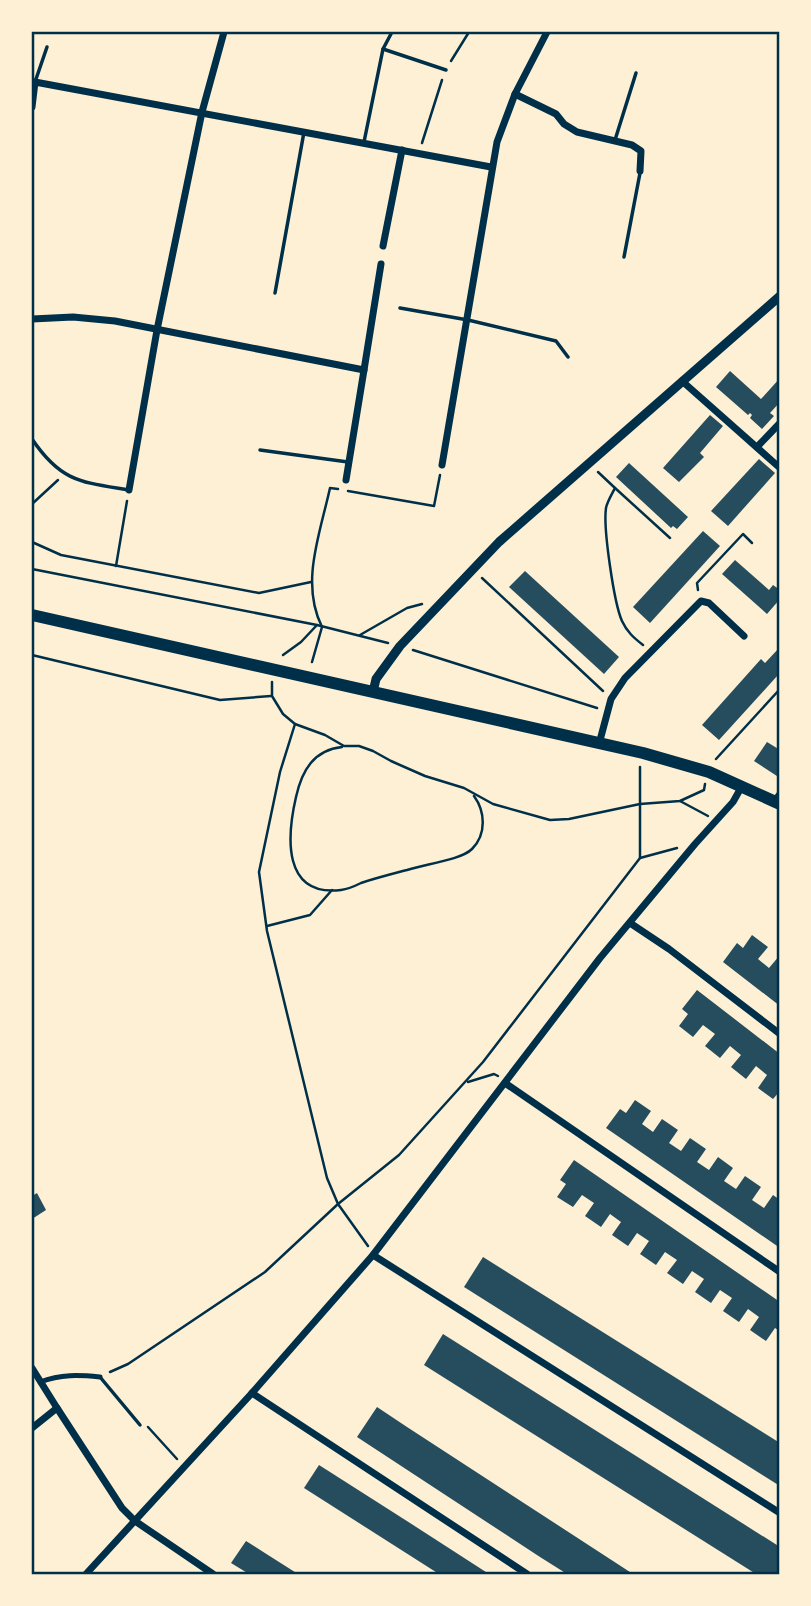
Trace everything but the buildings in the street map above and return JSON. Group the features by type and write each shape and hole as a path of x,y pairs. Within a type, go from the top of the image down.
{"highway":[{"path":"32,615 599,744 698,769 777,799"}],"street":[{"path":"129,491 157,330 201,112 224,32"},
{"path":"442,465 497,142 515,94 547,32"},
{"path":"32,107 35,82 491,167"},
{"path":"515,94 556,114 564,124 577,132 632,145 641,152 640,171"},
{"path":"383,246 402,150"},
{"path":"346,480 381,264"},
{"path":"373,692 376,679 385,664 499,542 779,296"},
{"path":"32,319 73,317 116,321 364,370"},
{"path":"682,381 779,468"},
{"path":"757,447 779,423"},
{"path":"599,744 611,699 625,678 701,601 709,603 744,636"},
{"path":"86,1574 373,1255 600,958 733,802 742,786"},
{"path":"630,923 669,949 779,1034"},
{"path":"505,1083 779,1272"},
{"path":"373,1255 779,1513"},
{"path":"32,1368 122,1508 135,1521 213,1574"},
{"path":"40,1382 53,1377 76,1375 100,1377"},
{"path":"251,1393 527,1574"},
{"path":"32,1428 57,1408"}],"lane":[{"path":"364,142 383,49 392,32"},
{"path":"35,82 47,47"},
{"path":"383,49 446,70"},
{"path":"615,140 636,73"},
{"path":"275,293 304,132"},
{"path":"624,257 640,171"},
{"path":"400,308 468,320 556,341 568,357"},
{"path":"32,439 63,475 83,483 129,491"},
{"path":"260,450 350,463"},
{"path":"100,1377 140,1425"}],"path":[{"path":"419,153 446,70 469,32"},
{"path":"588,463 670,538"},
{"path":"312,662 323,627 314,611 311,582 330,488 435,506 442,465"},
{"path":"32,504 63,475"},
{"path":"615,488 606,507 610,564 617,602 629,634 651,652"},
{"path":"116,566 129,491"},
{"path":"701,601 696,583 743,534 752,543"},
{"path":"32,542 61,555 259,593 311,582"},
{"path":"32,569 317,625 390,643"},
{"path":"472,569 611,699"},
{"path":"360,636 391,616 419,603 436,607"},
{"path":"282,655 301,642 317,625"},
{"path":"410,649 564,695 601,709"},
{"path":"32,655 220,700 272,696"},
{"path":"273,679 272,696 283,714 295,724 325,735 344,746"},
{"path":"717,757 779,689"},
{"path":"295,724 280,772 259,872 266,926 327,1178 338,1204 373,1255"},
{"path":"472,793 481,810 482,831 478,842 463,856 343,890 311,886 297,873 290,842 300,784 315,756 332,748 359,746 425,776 464,788 493,804 550,820 569,819 640,804 680,801 704,790"},
{"path":"100,1377 128,1364 265,1272 338,1204 399,1155 466,1082 640,858 640,767"},
{"path":"680,801 716,821"},
{"path":"640,858 695,844"},
{"path":"266,926 310,915 332,890"},
{"path":"466,1082 494,1074"},
{"path":"140,1425 145,1424 183,1466"}]}
